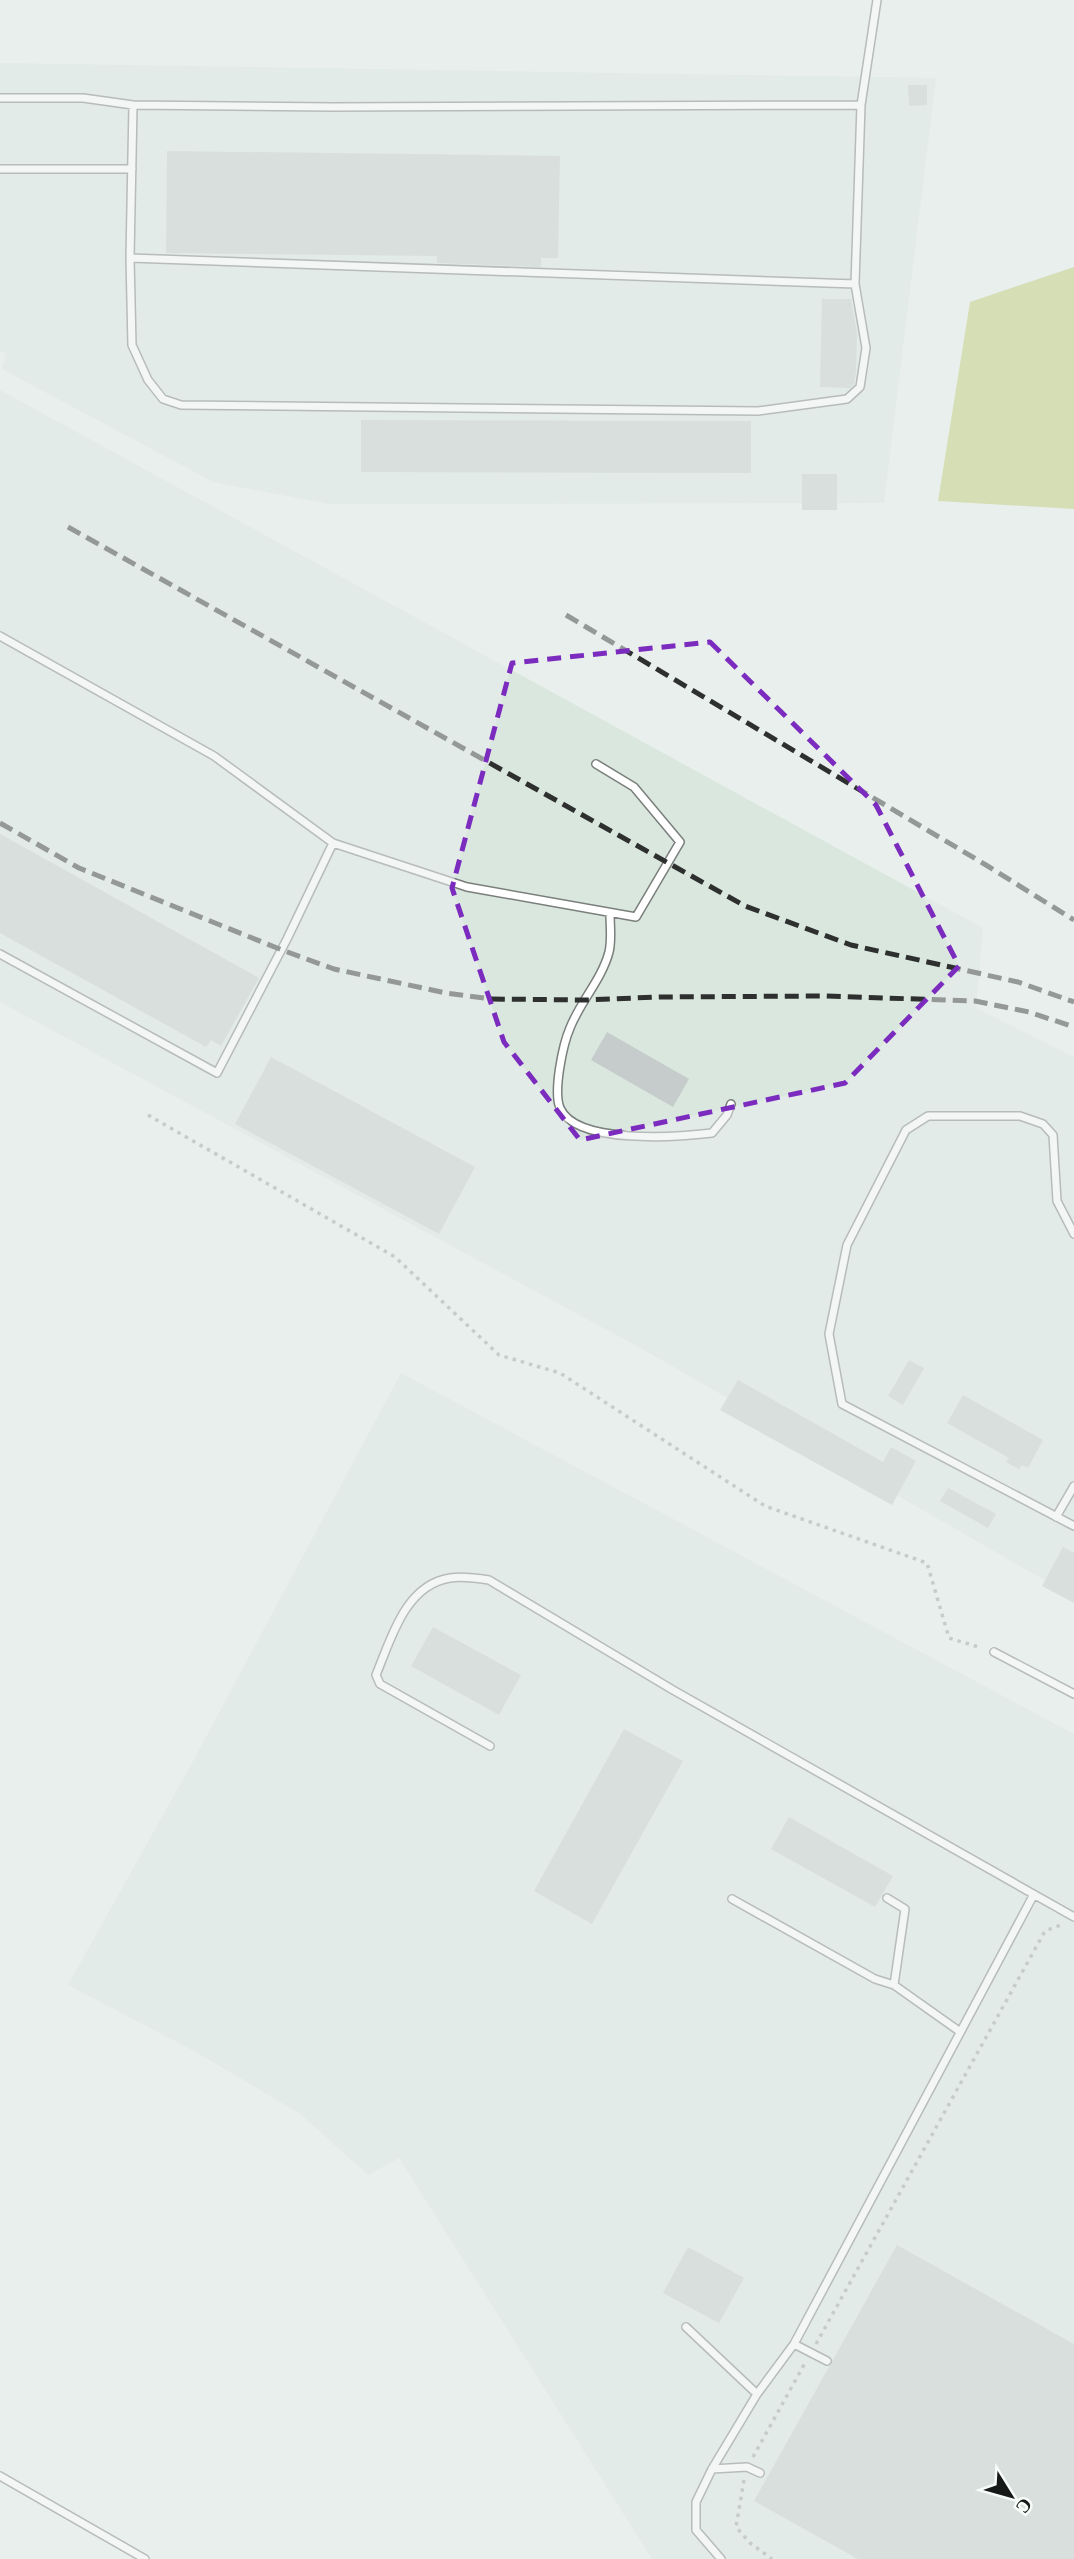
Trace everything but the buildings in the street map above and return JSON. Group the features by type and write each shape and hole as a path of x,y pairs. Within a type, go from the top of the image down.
{"lane":[{"path":"133,105 130,258 132,345 148,380 163,399 181,405 758,411 823,404 847,399 860,387 866,348 855,284 861,105 877,0"},
{"path":"0,98 83,99 133,105 346,107 861,105"},
{"path":"0,169 132,169"},
{"path":"130,258 855,284"},
{"path":"0,636 214,756 332,843 467,887 636,917 680,842 634,787 596,764"},
{"path":"0,954 217,1073 282,950 332,843"},
{"path":"610,914 610,951 570,1027 562,1053 559,1107 566,1116 587,1130 606,1135 688,1136 712,1133 727,1115 731,1104"},
{"path":"1074,1234 1057,1201 1053,1135 1043,1124 1020,1116 928,1116 906,1130 847,1245 829,1334 842,1404 1074,1526"},
{"path":"1056,1517 1074,1486"},
{"path":"490,1746 380,1684 376,1675 400,1618 408,1606 424,1590 448,1578 489,1580 673,1690 1074,1917"},
{"path":"994,1652 1074,1694"},
{"path":"721,2559 696,2530 696,2502 712,2469 757,2394 794,2344 1033,1896"},
{"path":"887,1898 905,1909 894,1985"},
{"path":"732,1899 875,1979 894,1985 959,2031"},
{"path":"685,2327 757,2394"},
{"path":"794,2344 827,2361"},
{"path":"712,2469 747,2466 760,2473"},
{"path":"0,2476 145,2559"}],"path":[{"path":"148,1115 395,1257 499,1355 561,1373 765,1506 927,1563 949,1638 994,1652"},
{"path":"772,2559 750,2543 736,2527 747,2466 1045,1931 1064,1923"}],"highlighted area":[{"path":"710,642 876,805 959,966 845,1083 580,1140 504,1042 452,888 512,663"}],"shaded area":[{"path":"0,63 936,78 884,503 328,504 213,482 2,369 6,353 0,351"},
{"path":"0,390 983,928 976,1008 1074,1057 1074,1597 644,1350 0,1002"},
{"path":"401,1373 1074,1734 1074,2559 652,2559 399,2158 368,2175 299,2113 194,2051 68,1985 192,1763"}],"green space":[{"path":"1074,267 1074,509 938,501 970,302"}],"railway":[{"path":"68,527 745,906 851,945 1018,982 1074,1002"},
{"path":"566,615 1074,920"},
{"path":"0,823 79,868 282,950 334,969 446,993 491,999 825,996 975,1001 1029,1012 1074,1027"}]}
